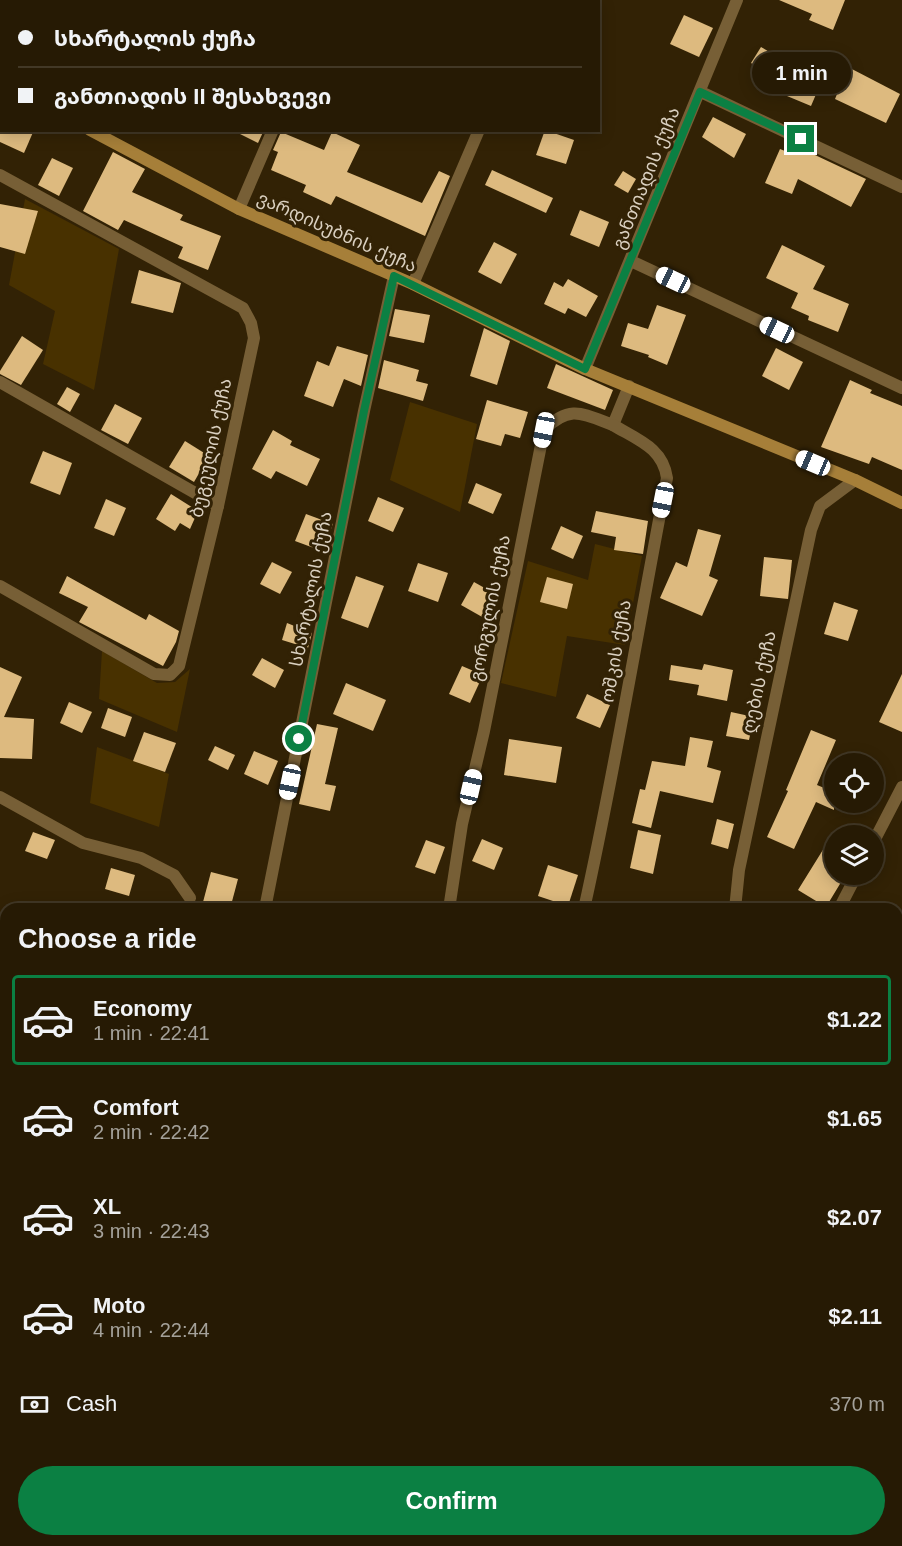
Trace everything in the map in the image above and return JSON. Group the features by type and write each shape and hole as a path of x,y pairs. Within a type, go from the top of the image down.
{"street":[{"name":"განთიადის ქუჩა","path":"585,369 737,0"},
{"path":"700,92 902,187"},
{"name":"ვარდისუბნის ქუჩა","path":"94,132 239,209 412,284 585,369 855,480 902,503"},
{"path":"239,209 272,132"},
{"path":"412,284 478,132"},
{"name":"ბუგეულის ქუჩა","path":"0,175 243,308 251,323 254,338 218,506 179,666 170,675 154,674 0,585"},
{"path":"631,261 902,388"},
{"name":"სხარტალის ქუჩა","path":"266,903 364,411 394,276"},
{"path":"0,382 218,506"},
{"path":"613,425 629,386"},
{"name":"გორგულის ქუჩა","path":"449,903 462,824 486,719 544,430 556,418 576,411 613,425"},
{"name":"ოშკის ქუჩა","path":"585,903 606,813 632,656 667,478 665,462 651,448 613,425"},
{"name":"ღების ქუჩა","path":"736,903 739,870 811,530 820,506 855,480"},
{"path":"882,825 902,787"},
{"path":"0,797 83,843 141,858 174,875 190,897"},
{"path":"842,903 851,885"}],"shaded area":[{"path":"25,199 119,249 94,390 43,364 55,311 9,285"},
{"path":"410,402 477,424 460,512 390,480"},
{"path":"595,544 642,556 625,645 567,636 556,697 501,683 528,561 588,580"},
{"path":"102,651 157,683 175,682 190,669 177,732 99,699"},
{"path":"97,747 169,774 159,827 90,803"}],"building":[{"path":"779,0 845,0 833,30 809,20 812,14"},
{"path":"684,15 713,28 699,57 670,44"},
{"path":"761,47 784,61 780,68 820,85 811,106 787,96 791,87 751,63"},
{"path":"848,67 900,94 886,123 835,99"},
{"path":"713,117 746,134 734,158 702,137"},
{"path":"0,132 33,132 24,153 0,142"},
{"path":"236,132 263,132 258,143"},
{"path":"281,132 324,150 332,132 360,145 347,172 422,203 439,171 450,176 425,236 336,196 331,205 303,192 306,185 271,170 278,152 273,150"},
{"path":"544,132 574,140 566,164 536,155"},
{"path":"798,147 866,179 851,207 798,179 792,194 765,183 780,149 795,155"},
{"path":"113,152 145,169 132,192 183,215 180,220 221,236 208,270 178,258 183,247 124,220 118,230 83,211"},
{"path":"52,158 73,168 59,196 38,185"},
{"path":"492,170 553,198 546,213 485,185"},
{"path":"623,171 636,179 628,193 614,185"},
{"path":"0,204 38,211 25,254 0,247"},
{"path":"580,210 609,222 599,247 570,235"},
{"path":"494,242 517,254 501,284 478,272"},
{"path":"782,245 825,266 813,289 849,304 838,332 808,320 809,316 791,308 798,293 766,278"},
{"path":"139,270 181,283 173,313 131,303"},
{"path":"568,279 598,296 586,317 568,308 565,314 544,304 554,282 563,287"},
{"path":"657,305 686,315 667,365 648,357 649,355 621,346 628,323 648,329"},
{"path":"395,309 430,315 424,343 389,336"},
{"path":"484,328 510,341 497,385 470,376"},
{"path":"22,336 43,350 21,385 0,374 0,371"},
{"path":"337,346 368,355 361,386 344,379 333,407 304,396 317,361 329,366"},
{"path":"776,348 803,362 789,390 762,376"},
{"path":"384,360 419,370 416,381 428,384 423,401 378,388"},
{"path":"556,364 613,390 605,410 547,388"},
{"path":"850,380 872,390 870,393 902,406 902,470 872,457 869,464 821,447"},
{"path":"67,387 80,394 70,412 57,404"},
{"path":"487,400 528,412 520,438 505,434 501,446 476,439"},
{"path":"115,404 142,418 128,444 101,430"},
{"path":"273,430 292,441 290,445 320,459 307,486 276,471 271,479 252,469"},
{"path":"185,441 209,456 194,482 169,467"},
{"path":"43,451 72,463 60,495 30,483"},
{"path":"476,483 502,494 493,514 468,503"},
{"path":"171,494 198,511 190,529 180,523 175,531 156,519"},
{"path":"378,497 404,508 393,532 368,521"},
{"path":"106,499 126,508 114,536 94,528"},
{"path":"596,511 648,521 643,554 614,550 616,537 591,532"},
{"path":"306,514 333,524 322,551 295,541"},
{"path":"561,526 583,536 573,559 551,549"},
{"path":"698,529 721,535 709,576 718,580 702,616 660,598 676,562 687,567"},
{"path":"764,557 792,560 788,599 760,596"},
{"path":"272,562 292,572 280,594 260,584"},
{"path":"418,563 448,573 438,602 408,591"},
{"path":"67,576 146,620 149,614 179,631 176,642 163,666 79,622 88,607 59,593"},
{"path":"356,576 384,586 368,628 341,618"},
{"path":"547,577 573,584 567,609 540,602"},
{"path":"474,582 497,595 484,618 461,605"},
{"path":"834,602 858,610 848,641 824,634"},
{"path":"287,623 312,633 308,648 282,640"},
{"path":"262,658 284,670 275,688 252,675"},
{"path":"704,664 733,670 727,701 697,695 699,685 669,680 671,665 702,670"},
{"path":"462,666 483,675 470,703 449,694"},
{"path":"0,667 22,677 4,717 34,719 32,759 0,758"},
{"path":"902,674 902,732 879,722"},
{"path":"346,683 386,700 373,731 333,714"},
{"path":"587,694 610,705 600,728 576,718"},
{"path":"69,702 92,712 82,733 60,723"},
{"path":"108,708 132,717 125,737 101,728"},
{"path":"731,712 754,717 749,740 726,736"},
{"path":"317,724 338,728 325,784 336,786 330,811 299,804"},
{"path":"811,730 836,740 831,753 824,753 824,768 817,785 824,788 824,806 816,802 794,849 767,837 788,791 786,790"},
{"path":"144,732 176,743 165,772 133,761"},
{"path":"690,737 713,741 707,767 721,771 713,803 660,791 651,828 632,823 640,789 645,790 652,761 685,766"},
{"path":"509,739 562,747 556,783 504,775"},
{"path":"215,746 235,755 228,770 208,760"},
{"path":"254,751 278,761 268,785 244,774"},
{"path":"717,819 734,824 728,849 711,844"},
{"path":"638,830 661,835 653,874 630,868"},
{"path":"33,832 55,840 47,859 25,851"},
{"path":"482,839 503,848 494,870 472,861"},
{"path":"426,840 445,847 435,874 415,867"},
{"path":"824,848 824,885 839,885 828,903 819,903 798,890"},
{"path":"548,865 578,875 569,903 559,903 538,896"},
{"path":"111,868 135,875 129,896 105,889"},
{"path":"211,872 238,879 232,903 203,902"}],"route":[{"path":"299,739 364,411 394,276 585,369 700,92 801,139"}]}
